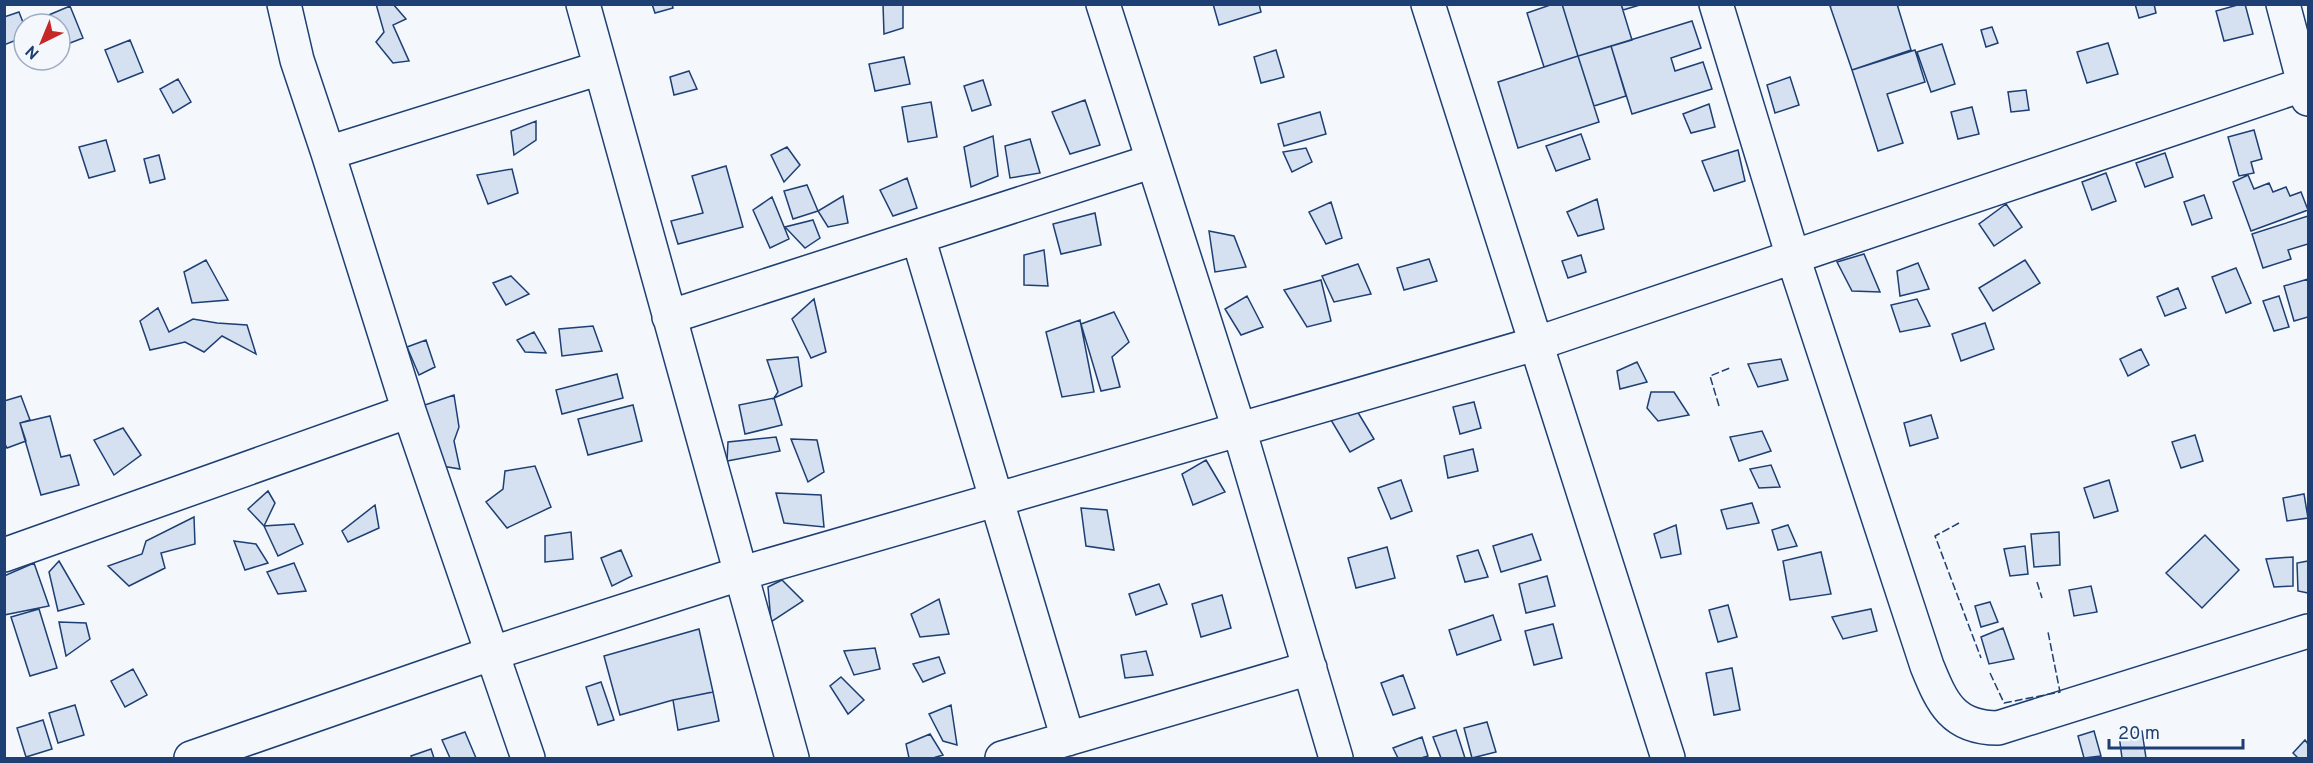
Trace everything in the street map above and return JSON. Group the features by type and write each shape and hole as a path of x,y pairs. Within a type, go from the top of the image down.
{"street":[{"path":"284,4 297,60 409,411 528,759"},
{"path":"583,4 792,759"},
{"path":"1103,4 1239,429 1336,759"},
{"path":"1428,4 1668,759"},
{"path":"1716,4 1792,257 1927,666 1939,695 1958,718 1979,728 1998,728 2308,631"},
{"path":"190,759 493,653 739,574 1535,344 1792,257 2307,89 2283,4"},
{"path":"328,153 600,68"},
{"path":"669,317 1153,161"},
{"path":"918,237 1068,739"},
{"path":"4,555 409,411"},
{"path":"1002,759 1310,668"}],"building":[{"path":"376,4 393,4 406,19 393,25 409,61 393,63 376,42 384,32"},
{"path":"652,4 672,4 673,8 655,13"},
{"path":"883,4 903,4 903,28 884,34"},
{"path":"1213,4 1259,4 1261,12 1219,25"},
{"path":"1553,4 1562,4 1578,56 1544,67 1527,13"},
{"path":"1562,4 1621,4 1632,40 1578,56"},
{"path":"1621,4 1643,4 1623,10"},
{"path":"1836,4 1897,4 1911,50 1852,70 1830,6"},
{"path":"2135,4 2154,4 2156,13 2139,18"},
{"path":"2245,4 2253,34 2224,41 2216,11"},
{"path":"70,6 83,38 72,42 72,12 56,12"},
{"path":"12,14 12,42 4,45 4,17"},
{"path":"1692,21 1701,48 1671,58 1675,71 1703,62 1712,89 1632,114 1611,46"},
{"path":"1992,27 1998,43 1986,47 1981,30"},
{"path":"130,40 143,72 118,82 105,50"},
{"path":"2108,43 2118,74 2087,83 2077,52"},
{"path":"1942,44 1955,84 1931,92 1917,52"},
{"path":"1611,46 1626,96 1594,106 1578,56"},
{"path":"1276,50 1284,77 1261,83 1254,57"},
{"path":"1915,50 1925,82 1887,94 1903,143 1878,151 1852,70"},
{"path":"1578,56 1599,122 1518,148 1498,82"},
{"path":"904,57 910,84 875,91 869,64"},
{"path":"689,71 697,89 674,95 670,77"},
{"path":"1790,77 1799,105 1775,113 1767,85"},
{"path":"178,79 191,102 173,113 160,89"},
{"path":"983,80 991,105 972,111 964,86"},
{"path":"2026,90 2029,110 2011,112 2008,92"},
{"path":"1085,100 1100,145 1070,154 1052,112"},
{"path":"931,102 937,137 908,142 902,107"},
{"path":"1709,104 1715,127 1691,133 1683,114"},
{"path":"1972,107 1979,134 1958,139 1951,112"},
{"path":"1320,112 1326,134 1284,146 1278,124"},
{"path":"536,121 536,140 514,155 511,131"},
{"path":"2254,130 2262,159 2251,162 2254,173 2239,176 2228,137"},
{"path":"1581,134 1590,159 1556,171 1546,146"},
{"path":"993,136 998,176 971,187 964,147"},
{"path":"1030,139 1040,173 1010,178 1005,146"},
{"path":"106,140 115,171 89,178 79,147"},
{"path":"787,147 800,165 784,182 771,155"},
{"path":"1306,148 1312,162 1292,172 1283,152"},
{"path":"1738,150 1745,181 1714,191 1702,161"},
{"path":"2165,153 2173,177 2145,187 2136,163"},
{"path":"159,155 165,179 150,183 144,159"},
{"path":"726,166 743,227 678,244 671,221 703,213 692,176"},
{"path":"512,169 518,193 488,204 477,175"},
{"path":"2106,173 2116,201 2092,210 2082,182"},
{"path":"2248,175 2254,189 2269,183 2273,192 2286,187 2290,196 2301,192 2308,210 2251,231 2233,182"},
{"path":"907,178 917,208 893,216 880,190"},
{"path":"807,185 818,211 793,219 784,191"},
{"path":"2204,195 2212,218 2192,225 2184,202"},
{"path":"843,196 848,223 828,227 818,211"},
{"path":"772,197 789,239 770,248 753,210"},
{"path":"1597,199 1604,229 1578,236 1567,212"},
{"path":"1331,202 1342,238 1326,244 1309,212"},
{"path":"2006,204 2022,227 1994,246 1979,224"},
{"path":"1095,213 1101,245 1061,254 1053,224"},
{"path":"2308,216 2308,244 2288,250 2291,259 2263,268 2252,234"},
{"path":"813,220 820,238 805,248 785,227"},
{"path":"1209,231 1234,236 1246,267 1215,272"},
{"path":"1044,250 1048,286 1024,285 1024,255"},
{"path":"1864,254 1880,292 1852,291 1837,262"},
{"path":"1581,255 1586,272 1568,278 1562,261"},
{"path":"1429,259 1437,281 1404,290 1397,268"},
{"path":"206,260 228,300 192,303 184,272"},
{"path":"2025,260 2040,283 1993,311 1979,288"},
{"path":"1918,263 1929,289 1900,296 1897,271"},
{"path":"1358,264 1371,294 1334,302 1322,276"},
{"path":"2236,268 2251,303 2226,313 2212,277"},
{"path":"511,276 529,294 506,305 493,283"},
{"path":"2308,279 2308,317 2294,321 2284,286"},
{"path":"1321,280 1331,321 1307,327 1284,290"},
{"path":"2178,288 2186,308 2165,316 2157,297"},
{"path":"1247,296 1263,327 1241,335 1225,309"},
{"path":"2279,296 2289,327 2274,331 2263,301"},
{"path":"814,299 826,352 811,358 792,319"},
{"path":"1917,299 1930,326 1900,332 1891,305"},
{"path":"158,308 169,332 193,319 247,325 256,354 222,336 204,352 185,342 150,350 140,321"},
{"path":"1114,312 1129,342 1112,357 1120,387 1101,391 1081,324"},
{"path":"1080,320 1094,392 1062,397 1046,332"},
{"path":"1985,323 1994,349 1961,361 1952,334"},
{"path":"593,326 602,351 562,356 559,329"},
{"path":"534,332 546,353 525,352 517,340"},
{"path":"426,340 435,367 419,375 407,347"},
{"path":"2141,349 2149,365 2128,376 2120,359"},
{"path":"798,357 802,386 774,398 778,392 767,360"},
{"path":"1781,359 1788,380 1758,387 1748,364"},
{"path":"1637,362 1647,382 1620,389 1617,371"},
{"path":"617,374 623,398 562,414 556,390"},
{"path":"1651,392 1674,392 1689,415 1658,421 1647,408"},
{"path":"454,395 459,427 454,441 460,469 442,466 422,406"},
{"path":"21,396 30,420 20,423 26,441 7,448 4,442 4,401"},
{"path":"774,398 782,425 745,434 739,405"},
{"path":"1474,402 1481,428 1460,434 1453,407"},
{"path":"633,405 642,441 588,455 578,419"},
{"path":"1354,406 1374,439 1350,452 1331,420"},
{"path":"1931,415 1938,438 1910,446 1904,423"},
{"path":"50,416 61,457 70,455 79,485 41,495 20,423"},
{"path":"123,428 141,455 114,475 94,440"},
{"path":"1762,431 1771,451 1739,461 1730,437"},
{"path":"2195,435 2203,461 2181,468 2172,442"},
{"path":"776,437 780,451 727,461 728,442"},
{"path":"791,439 817,440 824,472 808,482"},
{"path":"1473,449 1478,471 1448,478 1444,456"},
{"path":"1206,460 1225,492 1193,505 1182,474"},
{"path":"1771,465 1780,487 1759,488 1750,469"},
{"path":"535,466 551,507 507,528 486,502 503,489 505,471"},
{"path":"1401,480 1412,511 1391,519 1378,488"},
{"path":"2109,480 2118,511 2094,518 2084,488"},
{"path":"268,491 275,503 264,526 248,509"},
{"path":"776,493 821,495 824,527 784,523"},
{"path":"2304,494 2308,518 2287,521 2283,498"},
{"path":"1752,503 1759,523 1727,529 1721,510"},
{"path":"375,505 379,528 348,542 342,531"},
{"path":"1081,508 1107,510 1114,550 1086,546"},
{"path":"194,517 195,544 161,553 165,568 129,586 108,566 142,554 146,541"},
{"path":"294,524 303,544 278,556 264,526"},
{"path":"1676,525 1681,554 1661,558 1654,534"},
{"path":"1788,525 1797,546 1778,550 1772,530"},
{"path":"571,532 573,559 545,562 545,536"},
{"path":"2059,532 2060,565 2034,567 2031,534"},
{"path":"1532,534 1541,560 1501,572 1493,546"},
{"path":"2205,535 2239,570 2202,608 2166,573"},
{"path":"234,541 256,544 268,563 245,570"},
{"path":"2025,546 2028,574 2010,576 2004,549"},
{"path":"1387,547 1395,578 1356,588 1348,558"},
{"path":"621,550 632,576 612,586 601,558"},
{"path":"1478,550 1488,577 1465,582 1457,556"},
{"path":"1821,552 1831,594 1790,600 1783,561"},
{"path":"2293,557 2293,586 2274,587 2266,559"},
{"path":"59,561 84,604 58,611 49,572"},
{"path":"2308,561 2308,593 2298,591 2297,563"},
{"path":"34,563 49,606 4,615 4,576"},
{"path":"294,563 306,591 278,594 267,572"},
{"path":"1547,576 1555,606 1526,613 1519,584"},
{"path":"782,580 803,601 771,622 768,587"},
{"path":"1159,584 1167,604 1136,615 1129,594"},
{"path":"2091,586 2097,612 2074,616 2069,590"},
{"path":"1222,595 1231,628 1201,637 1192,604"},
{"path":"939,599 949,634 920,637 911,614"},
{"path":"1990,602 1998,622 1981,627 1975,606"},
{"path":"1728,605 1737,637 1718,642 1709,610"},
{"path":"39,609 57,668 30,676 11,617"},
{"path":"1871,609 1877,631 1843,639 1832,617"},
{"path":"1493,615 1501,640 1457,655 1449,630"},
{"path":"59,622 86,623 90,639 66,656"},
{"path":"1553,624 1562,658 1534,665 1525,631"},
{"path":"2003,628 2014,659 1989,664 1981,637"},
{"path":"699,629 713,692 673,700 620,715 604,656"},
{"path":"875,648 880,669 854,675 844,651"},
{"path":"1146,651 1153,675 1125,678 1121,655"},
{"path":"939,657 945,673 923,682 913,664"},
{"path":"1732,668 1740,710 1714,715 1706,673"},
{"path":"133,669 147,695 125,707 111,681"},
{"path":"1403,675 1415,708 1393,715 1381,683"},
{"path":"841,677 864,700 848,714 830,686"},
{"path":"601,682 614,720 598,725 586,687"},
{"path":"713,692 719,721 678,730 673,700"},
{"path":"75,705 84,735 58,743 49,713"},
{"path":"951,705 957,745 943,741 929,714"},
{"path":"43,720 52,749 26,757 17,728"},
{"path":"1487,722 1496,752 1472,758 1464,728"},
{"path":"1456,730 1465,758 1441,758 1433,737"},
{"path":"2094,731 2101,756 2084,758 2078,736"},
{"path":"2142,731 2146,758 2122,758 2119,735"},
{"path":"465,732 476,758 450,758 442,740"},
{"path":"930,734 943,755 933,758 909,758 906,744"},
{"path":"1422,737 1428,756 1398,758 1393,748"},
{"path":"2305,740 2308,744 2308,758 2298,758 2293,753"},
{"path":"431,749 434,758 412,758 411,756"}],"fence":[{"path":"1719,406 1710,376 1730,368"},
{"path":"1959,523 1935,536 1981,658"},
{"path":"2037,582 2042,598"},
{"path":"1990,673 2004,703 2060,692 2048,632"}]}
